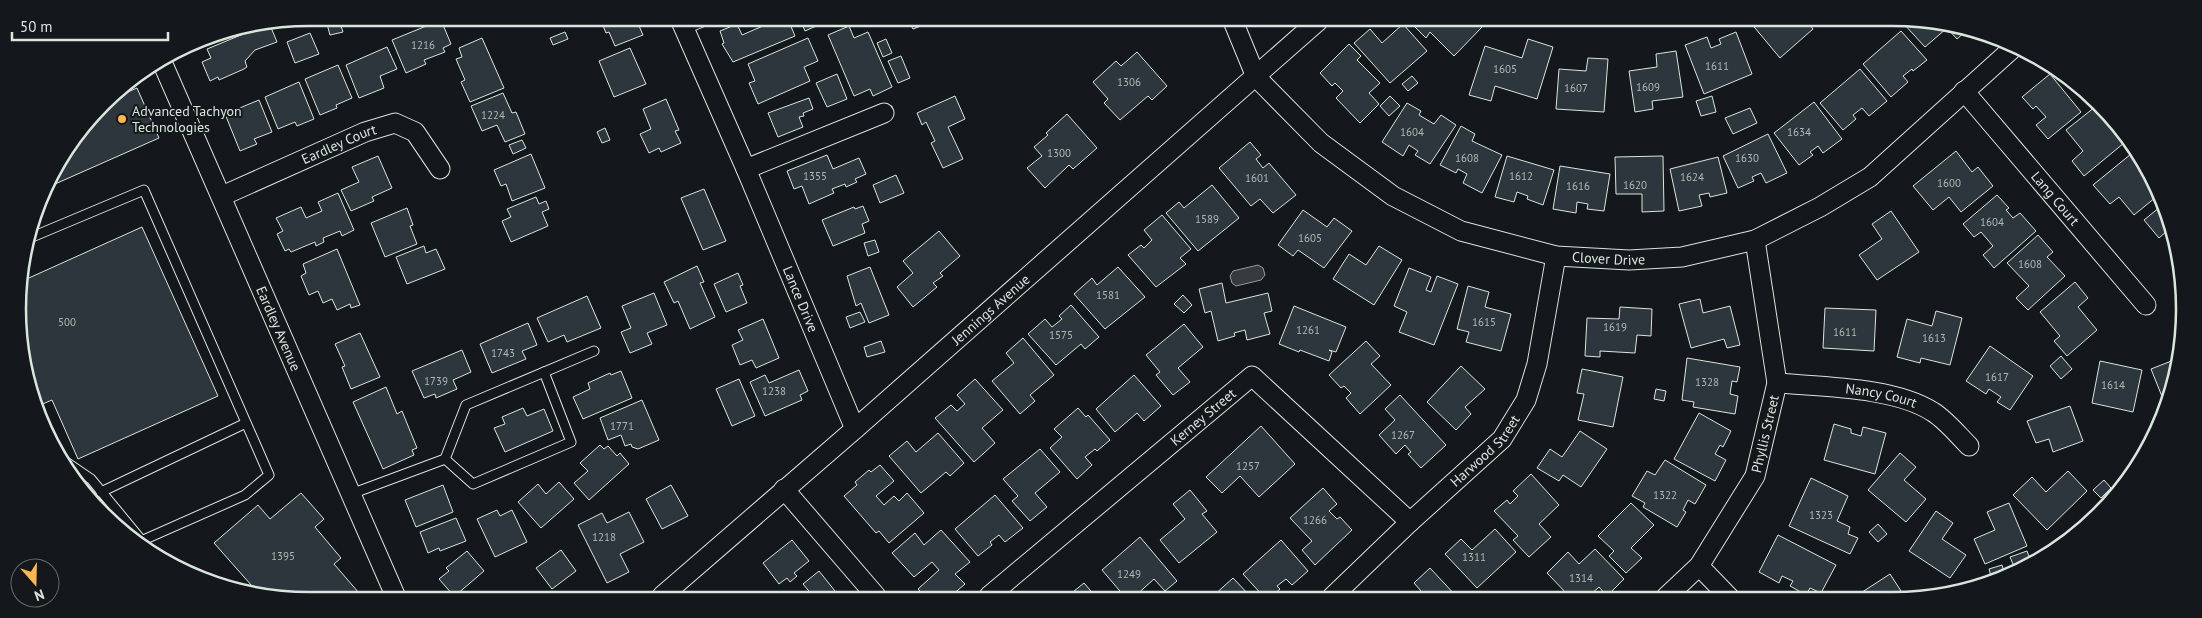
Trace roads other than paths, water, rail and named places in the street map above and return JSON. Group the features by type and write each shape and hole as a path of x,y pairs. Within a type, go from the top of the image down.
{"street":[{"name":"Lance Drive","path":"683,26 746,169 855,429"},
{"name":"Clover Drive","path":"1235,26 1256,77 1321,143 1393,196 1461,231 1556,256 1629,260 1682,257 1755,240 1820,207 1870,176 2009,51"},
{"name":"Jennings Avenue","path":"667,592 855,429 1312,26"},
{"name":"Eardley Avenue","path":"164,66 393,592"},
{"name":"Lang Court","path":"1964,91 2146,305"},
{"path":"746,169 884,113"},
{"name":"Eardley Court","path":"222,196 365,132 395,123 414,132 440,169"},
{"name":"Phyllis Street","path":"1671,592 1699,566 1755,476 1777,383 1755,240"},
{"name":"Harwood Street","path":"1337,592 1410,522 1502,440 1526,400 1537,364 1556,256"},
{"name":"Kerney Street","path":"994,592 1252,376 1410,522"},
{"name":"Nancy Court","path":"1777,383 1894,395 1917,403 1935,413 1969,446"},
{"path":"784,490 873,592"},
{"path":"1699,566 1724,592"}],"lane":[{"path":"36,235 144,190 269,474 245,495 145,539"},
{"path":"351,494 445,459 466,404 594,351"},
{"path":"445,459 472,484 571,442 544,372"},
{"path":"101,492 246,423"},
{"path":"76,469 91,479 130,527"}],"place":[{"name":"Advanced Tachyon Technologies","path":"122,119"}]}
